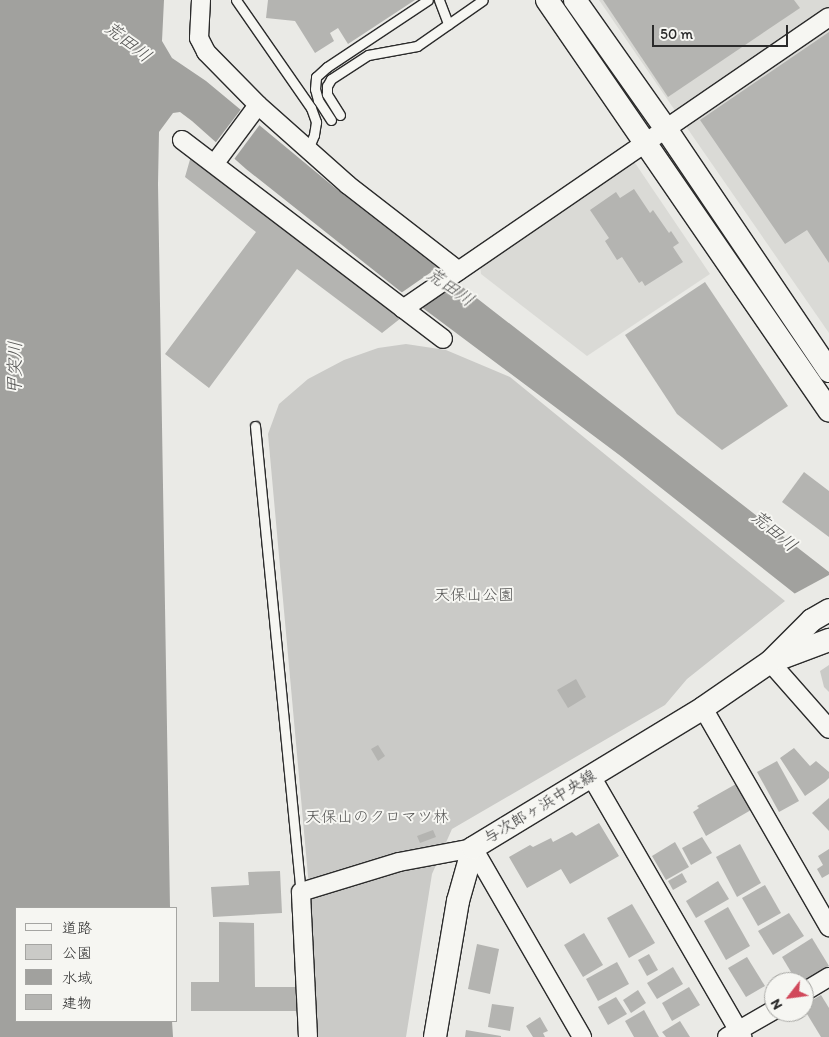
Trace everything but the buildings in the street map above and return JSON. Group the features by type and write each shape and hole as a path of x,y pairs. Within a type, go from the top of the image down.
{"street":[{"path":"201,0 199,38 206,52 256,108 308,149 348,185 455,273"},
{"path":"547,0 829,410"},
{"path":"576,0 666,129 829,371"},
{"path":"408,306 829,17"},
{"path":"217,160 256,108"},
{"path":"182,140 217,160 408,306 443,339"},
{"path":"771,326 790,313"},
{"name":"与次郎ヶ浜中央線","path":"435,1037 458,901 473,848 702,708 770,662 820,615"},
{"name":"与次郎ヶ浜中央線","path":"770,662 829,640"},
{"path":"770,662 829,729"},
{"path":"702,708 829,927"},
{"path":"591,776 736,1035 764,1017"},
{"path":"308,1037 301,892 399,862 473,848 582,1037"},
{"path":"814,986 829,977"}],"lane":[{"path":"236,0 311,108 316,122 314,136 308,149"},
{"path":"331,120 318,100 315,89 316,77 327,67 428,0"},
{"path":"439,0 448,24"},
{"path":"340,115 327,94 327,86 331,79 368,55 417,46 484,0"},
{"path":"255,426 301,892"}],"shaded area":[{"path":"599,0 829,0 829,333 685,125"},
{"path":"633,160 710,274 587,356 481,274 480,265"}],"green space":[{"name":"天保山公園","path":"406,344 446,350 510,377 785,601 687,679 665,705 452,829 432,874 406,1037 316,1037 311,909 268,434 279,404 308,379 344,360 378,348"},
{"path":"829,665 829,692 824,687 820,671"}],"water":[{"path":"0,0 164,0 162,41 172,58 206,81 334,187 829,572 829,629 794,593 622,457 400,291 246,169 192,121 180,112 173,113 159,132 158,184 170,907 15,907 15,1022 172,1022 173,1037 0,1037"}],"pier":[{"path":"242,108 261,123 232,162 213,146"},
{"path":"440,266 459,281 415,305 401,293"},
{"path":"829,575 829,631 792,595"}],"water label":[{"name":"荒田川","path":"128,42"},
{"name":"荒田川","path":"450,287"},
{"name":"甲突川","path":"15,368"},
{"name":"荒田川","path":"774,531"}],"park label":[{"name":"天保山のクロマツ林","path":"377,817"}]}
